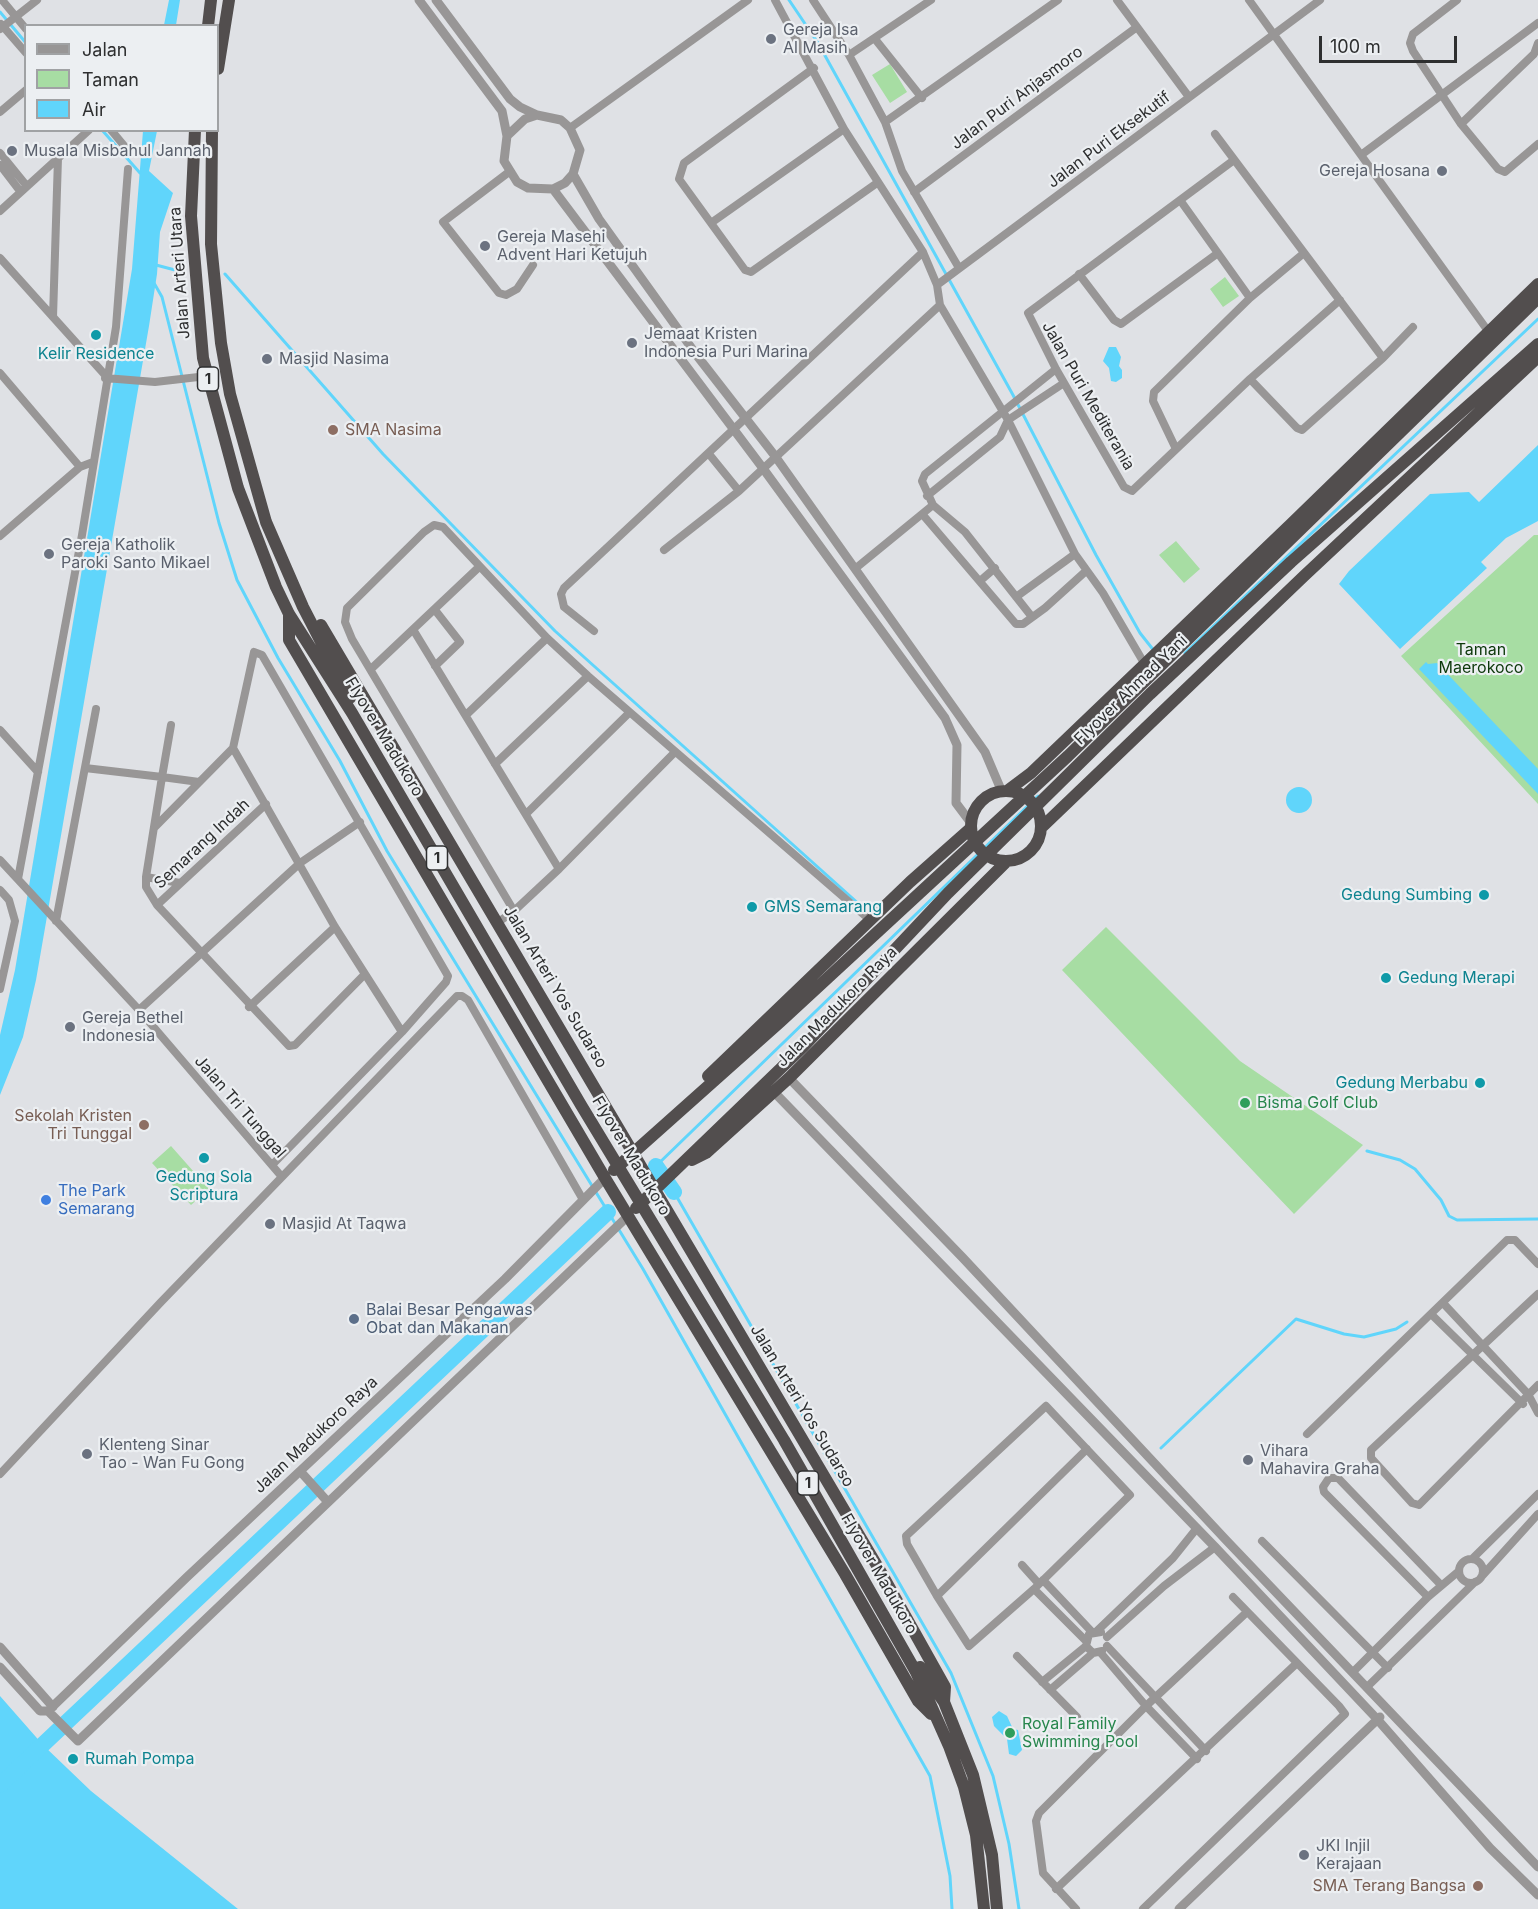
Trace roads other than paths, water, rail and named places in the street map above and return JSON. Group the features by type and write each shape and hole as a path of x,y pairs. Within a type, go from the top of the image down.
{"highway":[{"path":"208,24 212,0"},
{"path":"219,63 229,0"},
{"name":"Jalan Arteri Utara","path":"195,132 192,225 201,377 238,488 288,614"},
{"name":"Jalan Arteri Utara","path":"212,132 211,244 220,343 230,394 266,522 303,607"},
{"path":"1005,792 1022,795 1037,810 1041,828 1039,838 1029,853 1006,862 986,855 972,830 981,802 1005,792 1031,773 1147,664 1162,647 1275,546 1370,446 1538,284"},
{"name":"Flyover Ahmad Yani","path":"780,1022 1076,748 1538,298"},
{"name":"Flyover Ahmad Yani","path":"804,1046 955,885 1150,694 1291,562 1538,344"},
{"path":"1041,828 1174,700 1300,571 1538,357"},
{"path":"1275,546 1300,571"},
{"name":"Jalan Arteri Yos Sudarso","path":"303,607 318,619 879,1569 945,1687 944,1702"},
{"name":"Flyover Madukoro","path":"303,607 356,710 584,1103"},
{"path":"288,614 289,640 601,1182 845,1574 918,1701 936,1719"},
{"name":"Flyover Madukoro","path":"288,614 352,713 784,1440 910,1662 936,1719"},
{"path":"1147,664 1174,700"},
{"name":"Jalan Madukoro Raya","path":"653,1135 664,1118 883,908 972,830"},
{"name":"Jalan Madukoro Raya","path":"680,1166 706,1153 774,1092 1006,862"},
{"name":"Jalan Madukoro Raya","path":"601,1182 780,1022"},
{"name":"Jalan Madukoro Raya","path":"624,1220 804,1046"},
{"name":"Flyover Madukoro","path":"672,1251 788,1438 921,1669 944,1702"},
{"name":"1","path":"944,1702 979,1793 992,1856 997,1909"},
{"name":"1","path":"936,1719 955,1761 976,1835 984,1909"}],"street":[{"path":"2,0 24,27"},
{"path":"24,51 2,25 37,0"},
{"path":"419,0 502,111 507,136 504,154 509,172 517,182 528,188 553,189 565,183 573,174 580,150 570,128 561,120 537,115 510,99 436,0"},
{"path":"570,128 748,0"},
{"path":"775,0 814,68 844,129 923,252 937,285 940,305 1008,420 1074,554 1103,593 1147,664"},
{"path":"813,0 849,55 885,122 902,171 958,269"},
{"path":"849,55 932,0"},
{"path":"885,122 1058,0"},
{"path":"1117,0 1189,97"},
{"path":"1250,0 1488,331"},
{"name":"Jalan Puri Eksekutif","path":"937,285 1320,0"},
{"path":"1457,0 1413,34 1410,43 1461,124 1502,171 1513,167 1538,144"},
{"path":"1361,155 1538,23"},
{"name":"Jalan Puri Anjasmoro","path":"914,192 1137,27"},
{"path":"875,39 922,98"},
{"path":"1461,124 1534,54 1538,42"},
{"path":"814,68 684,163 679,179 745,270 751,272 877,183"},
{"path":"0,112 24,92"},
{"path":"507,136 514,126 537,115"},
{"path":"711,223 844,129"},
{"path":"0,211 87,132"},
{"path":"113,132 126,148"},
{"path":"1215,134 1383,358"},
{"path":"0,153 23,188"},
{"path":"53,316 58,158"},
{"name":"Jalan Puri Mediterania","path":"1234,160 1028,313 1029,321 1127,490 1132,491 1250,379 1340,300"},
{"path":"0,165 23,188"},
{"path":"18,879 116,327 128,169"},
{"path":"509,172 444,222 499,293 506,295 518,289 533,265"},
{"path":"573,174 599,219 698,357 775,456 985,752 1005,792"},
{"path":"553,189 762,467 953,731 957,749 956,803 972,830"},
{"path":"1180,200 1251,298"},
{"path":"594,631 564,607 561,600 562,591 923,252"},
{"path":"1176,449 1154,404 1153,394 1251,298 1304,253"},
{"path":"1079,274 1114,320 1121,324 1218,254"},
{"path":"0,258 108,377 154,382 201,377"},
{"path":"664,550 739,491 762,467 940,305"},
{"path":"1250,379 1297,428 1302,429 1383,358 1413,327"},
{"path":"686,366 698,357"},
{"path":"1032,617 965,532 933,506 922,484 925,474 1056,369"},
{"path":"0,373 80,467"},
{"path":"927,496 1000,437 1008,420 1064,383"},
{"path":"709,454 739,491"},
{"path":"0,536 80,467 93,462"},
{"path":"856,568 933,506"},
{"path":"922,515 1016,624 1023,624 1086,571"},
{"path":"514,911 346,629 346,612 424,532 434,525 443,527 546,638 629,714 872,919"},
{"path":"1016,597 1074,554"},
{"path":"371,669 414,631 479,567"},
{"path":"980,581 995,568"},
{"path":"435,610 460,642 457,648 435,666"},
{"path":"414,631 560,869"},
{"path":"466,715 546,638"},
{"path":"153,829 233,748 253,654 256,651 262,655 448,976 446,982 402,1032 272,1165"},
{"path":"495,764 588,676"},
{"path":"53,918 96,710"},
{"path":"526,814 629,714"},
{"path":"171,725 146,877 146,887 157,905 249,1007 287,1045 292,1046 364,975"},
{"path":"0,730 38,772"},
{"path":"233,748 335,927 402,1032"},
{"path":"497,923 514,911 560,869 674,753"},
{"path":"85,768 199,782"},
{"name":"Semarang Indah","path":"157,905 266,804"},
{"path":"139,1011 300,863 360,822"},
{"path":"0,860 18,879"},
{"path":"146,877 180,883"},
{"name":"Jalan Tri Tunggal","path":"18,879 139,1011 282,1177"},
{"path":"0,890 9,900 15,921 0,989"},
{"path":"249,1007 335,927"},
{"path":"0,1474 282,1177 454,998 460,995 468,1000 584,1197"},
{"path":"789,1078 963,1258 1538,1867"},
{"path":"774,1092 1197,1527 1377,1719 1490,1848 1538,1895"},
{"name":"Jalan Madukoro Raya","path":"601,1182 505,1279 303,1475 51,1711 74,1737 78,1741 325,1499 624,1220"},
{"path":"1306,1434 1432,1315 1507,1239 1515,1240 1538,1264"},
{"path":"1538,1294 1370,1452 1371,1458 1412,1503 1422,1503 1538,1385"},
{"path":"1443,1303 1528,1395 1536,1410"},
{"path":"1432,1315 1519,1402 1536,1410"},
{"path":"1044,1406 1049,1408 1087,1449 1130,1495 1039,1584 969,1646 907,1544 908,1533 1044,1406"},
{"path":"937,1596 1087,1449"},
{"path":"303,1475 325,1499"},
{"path":"1428,1597 1324,1492 1323,1487 1329,1478 1338,1478 1441,1585"},
{"path":"1353,1672 1428,1597 1460,1571 1463,1563 1472,1559 1538,1494"},
{"path":"1367,1687 1479,1579 1538,1514"},
{"path":"1042,1682 1086,1643 1094,1632 1174,1557 1197,1527"},
{"path":"1262,1541 1388,1668"},
{"path":"1050,1690 1096,1653 1164,1586 1215,1547"},
{"path":"1174,1557 1186,1569"},
{"path":"1472,1559 1480,1563 1479,1579"},
{"path":"1022,1565 1086,1643 1197,1759"},
{"path":"1460,1571 1466,1581 1479,1579"},
{"path":"1155,1576 1164,1586"},
{"path":"1039,1584 1107,1642 1206,1751"},
{"path":"1143,1909 1343,1718 1340,1706 1233,1597"},
{"path":"1076,1909 1043,1873 1036,1821 1039,1813 1146,1706 1247,1612"},
{"path":"0,1647 51,1711"},
{"path":"1017,1656 1077,1717"},
{"path":"1056,1889 1298,1663"},
{"path":"0,1667 39,1711 51,1711"},
{"path":"1179,1909 1388,1709"}],"water":[{"path":"169,0 180,0 176,24 164,24"},
{"path":"143,132 157,132 149,171 173,193 160,232 157,274 149,326 36,980 23,1037 0,1095 0,1035 15,970 132,269"},
{"path":"1109,347 1116,347 1121,357 1119,366 1122,370 1122,378 1116,382 1111,381 1109,368 1103,361"},
{"path":"1538,445 1538,521 1506,538 1481,562 1487,568 1400,649 1339,584 1349,571 1430,494 1469,492 1479,502"},
{"path":"1426,662 1428,664 1437,663 1538,769 1538,794 1419,669"},
{"path":"1299,787 1309,790 1312,800 1309,810 1299,813 1289,810 1286,800 1289,790"},
{"path":"0,1696 43,1745 91,1791 238,1909 0,1909"},
{"name":"Royal Family Swimming Pool","path":"999,1711 1007,1716 1013,1729 1018,1730 1022,1750 1016,1756 1009,1754 1007,1739 994,1726 992,1717"}],"waterway":[{"path":"789,0 818,43 1013,395 1096,555 1140,633 1155,652"},
{"path":"0,12 24,41"},
{"path":"104,132 140,173"},
{"path":"156,265 175,270"},
{"path":"225,274 383,454 555,631 870,914"},
{"path":"154,283 162,297 219,523 237,580 278,658 340,761 387,851 643,1269 930,1776 950,1876 952,1909"},
{"path":"1185,653 1538,319"},
{"path":"656,1166 1038,796"},
{"path":"1367,1151 1400,1160 1415,1169 1441,1200 1449,1216 1457,1220 1538,1219"},
{"path":"656,1166 674,1192"},
{"path":"674,1192 951,1673 993,1776 1009,1844 1019,1909"},
{"path":"0,1785 608,1212"},
{"path":"1161,1448 1296,1319 1344,1334 1364,1337 1396,1329 1407,1322"}],"place":[{"name":"Gereja Isa Al Masih","path":"771,39"},
{"name":"Musala Misbahul Jannah","path":"12,151"},
{"name":"Gereja Hosana","path":"1442,171"},
{"name":"Gereja Masehi Advent Hari Ketujuh","path":"485,246"},
{"name":"Kelir Residence","path":"96,335"},
{"name":"Jemaat Kristen Indonesia Puri Marina","path":"632,343"},
{"name":"Masjid Nasima","path":"267,359"},
{"name":"SMA Nasima","path":"333,430"},
{"name":"Gereja Katholik Paroki Santo Mikael","path":"49,554"},
{"name":"Gedung Sumbing","path":"1484,895"},
{"name":"GMS Semarang","path":"752,907"},
{"name":"Gedung Merapi","path":"1386,978"},
{"name":"Gereja Bethel Indonesia","path":"70,1027"},
{"name":"Gedung Merbabu","path":"1480,1083"},
{"name":"Bisma Golf Club","path":"1245,1103"},
{"name":"Sekolah Kristen Tri Tunggal","path":"144,1125"},
{"name":"Gedung Sola Scriptura","path":"204,1158"},
{"name":"The Park Semarang","path":"46,1200"},
{"name":"Masjid At Taqwa","path":"270,1224"},
{"name":"Balai Besar Pengawas Obat dan Makanan","path":"354,1319"},
{"name":"Klenteng Sinar Tao - Wan Fu Gong","path":"87,1454"},
{"name":"Vihara Mahavira Graha","path":"1248,1460"},
{"name":"Royal Family Swimming Pool","path":"1010,1733"},
{"name":"Rumah Pompa","path":"73,1759"},
{"name":"JKI Injil Kerajaan","path":"1304,1855"},
{"name":"SMA Terang Bangsa","path":"1478,1886"}],"park label":[{"name":"Taman Maerokoco","path":"1481,659"}]}
